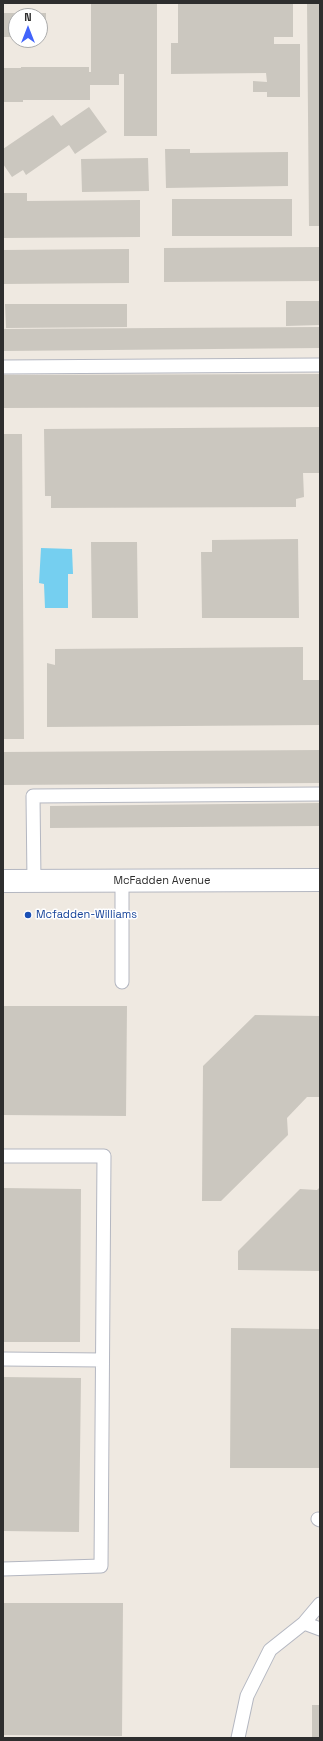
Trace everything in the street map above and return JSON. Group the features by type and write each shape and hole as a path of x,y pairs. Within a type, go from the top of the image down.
{"main road":[{"name":"McFadden Avenue","path":"3,881 320,880"}],"lane":[{"path":"3,368 320,365"},
{"path":"34,881 33,796 320,794"},
{"path":"122,881 122,982"},
{"path":"3,1156 104,1156 101,1566 3,1569"},
{"path":"3,1359 102,1360"},
{"path":"238,1738 247,1696 270,1650 304,1623 320,1604"},
{"path":"304,1623 320,1629"}],"water":[{"path":"41,548 72,549 73,574 68,574 68,608 45,608 44,584 39,583"}],"building":[{"path":"91,3 157,3 157,136 124,136 124,74 119,74 119,85 90,85 90,100 23,100 23,102 3,102 3,68 89,67 89,72 91,72"},
{"path":"178,3 293,3 293,37 274,37 274,44 300,44 300,97 267,97 267,92 253,92 253,81 267,82 266,73 171,74 171,43 178,43"},
{"path":"307,3 320,3 320,226 309,226"},
{"path":"3,13 8,13 8,37 3,37"},
{"path":"89,107 107,132 75,154 69,145 26,175 23,170 12,177 3,164 3,149 53,115 61,126"},
{"path":"165,149 190,149 190,153 288,152 288,186 166,188"},
{"path":"148,158 149,191 82,192 81,159"},
{"path":"3,193 27,193 27,201 140,200 140,237 3,238"},
{"path":"172,199 292,199 292,236 172,236"},
{"path":"320,247 320,281 164,282 164,248"},
{"path":"129,249 129,283 3,284 3,250"},
{"path":"286,301 320,301 320,325 286,326"},
{"path":"5,304 127,304 127,327 6,328"},
{"path":"320,327 320,348 3,351 3,329"},
{"path":"320,374 320,407 3,408 3,375"},
{"path":"320,427 320,473 303,473 304,497 296,499 296,507 51,508 51,496 45,496 44,429"},
{"path":"3,434 22,434 24,739 3,739"},
{"path":"298,539 299,618 202,618 201,552 212,552 212,540"},
{"path":"91,542 137,542 138,618 92,618"},
{"path":"303,647 303,680 320,680 320,725 47,727 47,663 55,665 55,649"},
{"path":"320,750 320,783 3,785 3,752"},
{"path":"320,803 320,826 50,828 50,806"},
{"path":"3,1006 127,1006 126,1116 3,1115"},
{"path":"255,1015 320,1016 320,1097 307,1097 287,1118 288,1135 221,1201 202,1201 203,1066"},
{"path":"320,1187 320,1271 238,1270 238,1251 300,1189 317,1190"},
{"path":"3,1188 81,1189 80,1342 3,1342"},
{"path":"231,1328 320,1329 320,1468 230,1468"},
{"path":"3,1377 81,1378 79,1532 3,1531"},
{"path":"3,1603 123,1603 122,1736 3,1735"},
{"path":"312,1705 320,1705 320,1738 312,1738"}],"place":[{"name":"Mcfadden-Williams","path":"28,915"}]}
